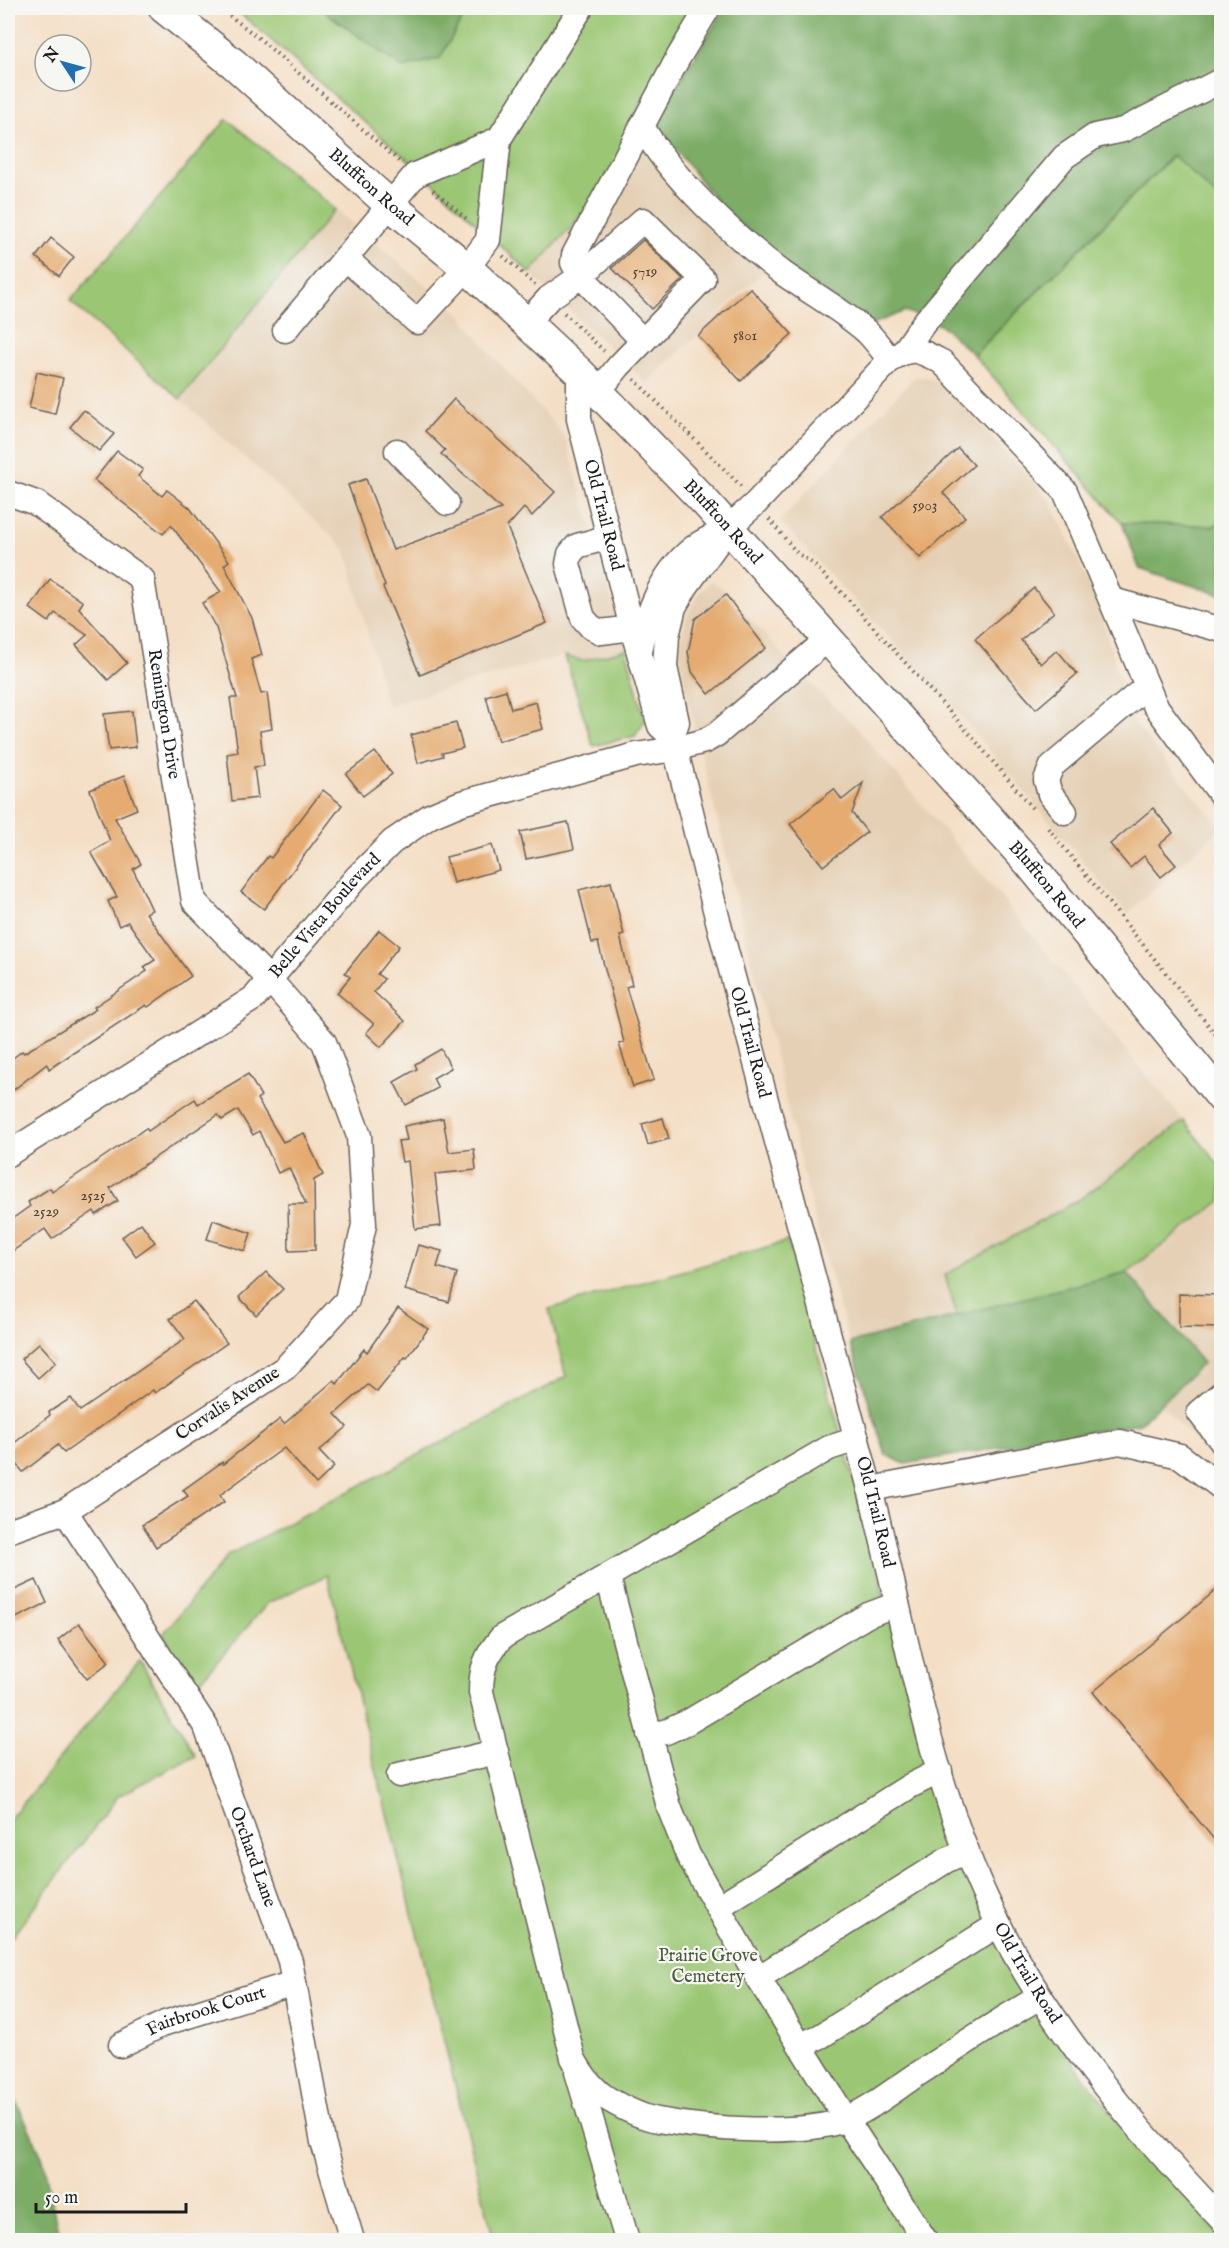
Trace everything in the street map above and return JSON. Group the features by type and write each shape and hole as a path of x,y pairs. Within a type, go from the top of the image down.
{"main road":[{"name":"Bluffton Road","path":"164,8 234,64 389,204 467,268 588,382 728,528 1029,863 1218,1086"}],"street":[{"path":"345,258 417,322 467,268 488,240 499,139 581,8"},
{"path":"643,341 580,276 573,263 574,255 678,58 708,8"},
{"path":"728,528 756,503 898,355 1064,157 1095,136 1123,130 1221,80"},
{"path":"642,126 651,143 674,171 739,237 783,273 898,355 922,351 942,362 1065,491 1155,705 1221,796"},
{"path":"285,330 415,175 499,139"},
{"path":"526,323 549,298 580,276 644,220 703,279 643,341 588,382"},
{"name":"Old Trail Road","path":"588,382 579,419 632,628 660,726 674,743"},
{"path":"397,451 447,503"},
{"name":"Remington Drive","path":"8,493 36,503 142,579 194,901 270,980"},
{"name":"Old Trail Road","path":"640,656 644,630 658,592 674,567 698,545 728,528"},
{"name":"Old Trail Road","path":"728,528 674,607 667,636 665,667 677,722 674,743 723,940 870,1489 940,1771 967,1851 999,1924 1040,1997 1077,2051 1129,2118 1221,2220"},
{"path":"609,537 577,546 570,554 568,564 583,618 591,627 601,632 632,628"},
{"path":"1112,600 1221,630"},
{"name":"Belle Vista Boulevard","path":"8,1154 254,998 356,878 392,842 430,816 461,803 674,743 705,741 717,734 828,639"},
{"path":"1065,812 1050,794 1046,780 1053,766 1147,686"},
{"name":"Corvalis Avenue","path":"8,1531 65,1511 285,1368 347,1300 364,1225 359,1136 324,1042 270,980"},
{"path":"1221,1393 1198,1412 1221,1442"},
{"path":"627,2241 573,2058 481,1692 481,1674 485,1660 502,1638 829,1448 857,1439"},
{"path":"870,1489 1120,1442 1180,1456 1221,1488"},
{"name":"Orchard Lane","path":"65,1511 206,1727 290,1961 323,2142 352,2241"},
{"path":"608,1577 669,1807 688,1855 758,1978 926,2241"},
{"path":"649,1734 666,1732 688,1722 868,1615 897,1605"},
{"path":"399,1775 496,1752"},
{"path":"717,1907 910,1786 940,1771"},
{"path":"758,1978 947,1860 967,1851"},
{"path":"801,2045 821,2036 999,1924"},
{"name":"Fairbrook Court","path":"121,2045 165,2023 294,1983"},
{"path":"573,2058 584,2078 606,2098 630,2111 656,2120 733,2128 800,2129 827,2125 846,2119 871,2106 949,2053 1040,1997"}],"shaded area":[{"path":"643,146 767,268 647,383 530,273"},
{"path":"335,209 462,316 490,353 566,440 626,649 583,661 564,656 387,705 345,548 180,399"},
{"path":"925,377 941,382 1050,500 1100,607 1130,718 1221,828 1127,914 950,703 780,521 913,378"},
{"path":"710,581 719,586 808,681 856,727 993,888 1184,1121 1080,1199 945,1275 957,1316 850,1343 818,1233 688,700 679,649 686,618 699,593"},
{"path":"1221,1201 1221,1468 1160,1403 1203,1363 1127,1272"}],"green space":[{"path":"234,8 320,8 403,68 440,58 468,8 689,8 627,131 643,146 530,273 414,165"},
{"path":"320,8 468,8 440,58 403,68"},
{"path":"729,8 802,8 807,10 1221,8 1221,201 1173,155 974,355 942,326 905,311 873,324 805,281 723,209 654,123 718,19"},
{"path":"227,119 335,209 180,399 70,301"},
{"path":"1174,155 1221,201 1221,522 1214,526 1122,523 974,355"},
{"path":"1221,522 1221,595 1139,568 1122,523 1214,526"},
{"path":"626,649 645,721 635,736 593,746 565,656 583,661"},
{"path":"1184,1121 1221,1168 1221,1201 1127,1272 957,1316 945,1275 1080,1199"},
{"name":"Prairie Grove Cemetery","path":"788,1241 861,1505 923,1750 1067,2054 1122,2125 1221,2236 1221,2240 494,2240 327,1575 268,1603 195,1687 163,1634 228,1555 566,1377 549,1309"},
{"path":"1127,1272 1203,1363 1140,1423 905,1464 886,1455 850,1343"},
{"path":"140,1661 196,1756 118,1796 8,1942 8,1821"},
{"path":"8,2084 42,2156 60,2240 8,2240"}],"building":[{"path":"51,238 74,257 59,276 36,257"},
{"path":"643,240 683,279 652,309 612,268"},
{"path":"750,288 792,334 741,381 698,336"},
{"path":"37,372 63,378 55,414 29,408"},
{"path":"454,399 555,492 532,516 524,508 507,527 547,623 420,675 383,587 385,586 348,485 366,479 393,550 501,509 441,454 445,450 425,431"},
{"path":"84,410 114,434 99,451 70,427"},
{"path":"958,448 974,465 943,493 965,517 920,558 882,517"},
{"path":"117,451 143,470 138,476 162,496 167,490 190,508 229,561 224,565 252,618 262,655 251,659 261,694 267,693 272,729 260,731 264,766 254,767 258,798 232,801 227,754 238,752 230,698 237,698 216,628 202,603 221,592 171,525 163,534 94,480"},
{"path":"50,579 83,602 79,608 127,663 108,680 76,645 87,635 55,613 49,622 30,608"},
{"path":"1034,588 1054,612 1021,640 1041,664 1057,650 1077,674 1036,709 975,639"},
{"path":"726,595 766,648 709,694 692,672 688,652 695,619"},
{"path":"506,690 511,709 536,702 543,729 498,741 486,696"},
{"path":"132,711 136,747 109,750 104,714"},
{"path":"456,723 463,748 442,753 443,756 418,763 411,735"},
{"path":"375,752 392,774 363,796 346,774"},
{"path":"124,776 137,809 115,818 141,864 133,869 152,910 146,913 191,976 148,1007 146,1005 49,1069 47,1064 8,1094 8,1062 22,1051 24,1053 96,1009 94,1007 147,971 144,967 155,960 128,922 119,926 108,901 117,897 91,852 110,841 90,790"},
{"path":"863,783 852,813 867,832 823,866 790,824 834,789 842,800"},
{"path":"323,790 342,805 264,909 241,892 268,856 271,858"},
{"path":"1153,808 1173,833 1159,845 1176,865 1161,877 1144,856 1130,868 1110,844"},
{"path":"568,822 574,849 526,859 520,832"},
{"path":"492,845 499,870 453,883 446,857"},
{"path":"611,882 624,935 620,936 632,985 626,987 654,1080 633,1087 619,1044 624,1042 598,942 592,943 579,890"},
{"path":"379,930 399,946 377,974 384,979 374,992 405,1021 381,1047 366,1033 374,1024 337,993 350,977 345,973"},
{"path":"441,1049 451,1068 433,1078 438,1088 406,1105 394,1082 417,1069 415,1064"},
{"path":"248,1074 261,1096 257,1099 283,1142 304,1133 323,1175 314,1180 315,1250 289,1251 288,1204 306,1204 289,1168 278,1173 259,1131 253,1135 238,1110 222,1120 218,1115 110,1188 118,1201 96,1215 94,1211 52,1239 45,1229 8,1254 8,1222 30,1206 28,1202 50,1188 52,1192 146,1128 148,1131 195,1099 198,1104"},
{"path":"443,1118 449,1152 474,1149 476,1170 435,1174 441,1226 415,1229 408,1161 402,1162 398,1141 407,1140 404,1126"},
{"path":"663,1118 669,1139 648,1145 642,1124"},
{"path":"213,1220 251,1233 245,1251 207,1239"},
{"path":"141,1223 155,1242 136,1256 122,1237"},
{"path":"418,1245 442,1251 437,1267 457,1273 449,1302 405,1290"},
{"path":"266,1272 283,1289 256,1315 239,1297"},
{"path":"1179,1294 1221,1295 1221,1328 1179,1327"},
{"path":"194,1301 227,1343 155,1393 153,1390 64,1453 58,1445 23,1472 15,1462 8,1469 8,1448 50,1415 49,1412 71,1398 80,1411 185,1339 170,1319"},
{"path":"398,1308 428,1329 407,1358 405,1357 377,1392 368,1385 335,1414 347,1427 319,1451 334,1467 316,1484 284,1448 220,1495 224,1502 156,1547 142,1525 188,1496 183,1490 222,1462 223,1464 280,1419 284,1424 334,1380 337,1384 364,1349 367,1352"},
{"path":"39,1343 56,1362 38,1378 21,1359"},
{"path":"36,1580 47,1603 16,1618 8,1600 8,1593"},
{"path":"1221,1586 1221,1848 1093,1692"},
{"path":"79,1623 109,1662 87,1679 58,1640"}]}
